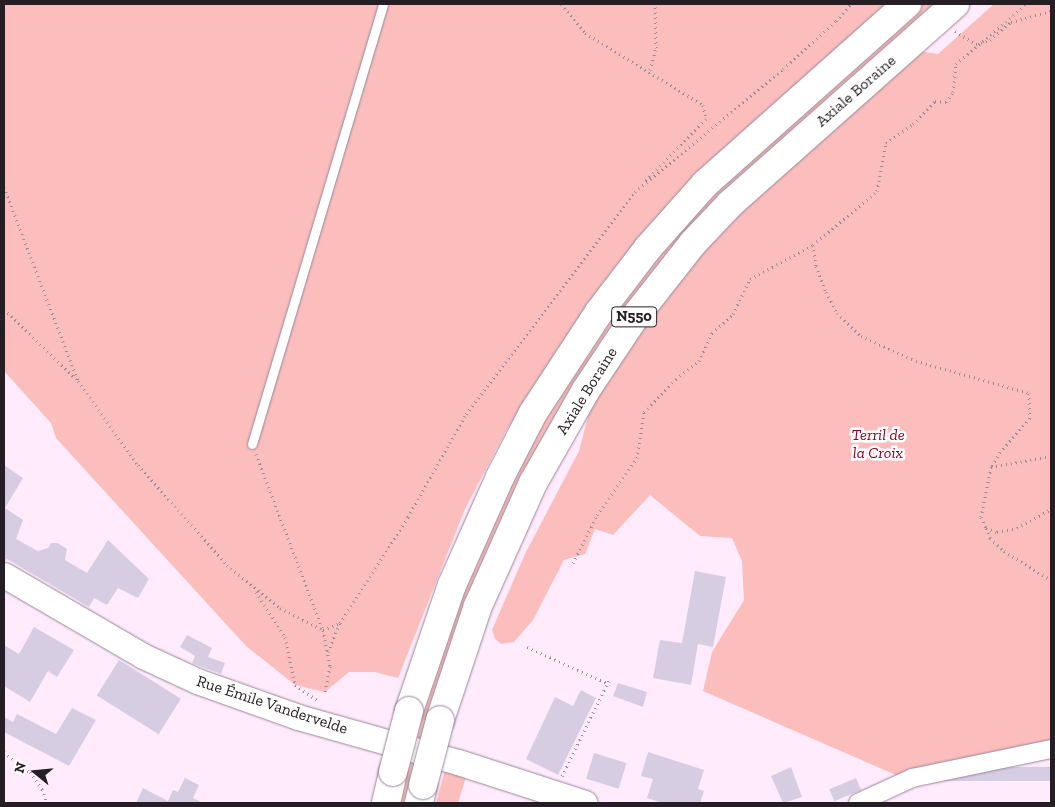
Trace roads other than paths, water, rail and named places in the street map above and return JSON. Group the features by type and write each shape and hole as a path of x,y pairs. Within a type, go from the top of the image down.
{"highway":[{"name":"Axiale Boraine","path":"386,803 409,711 452,585 500,477 533,412 599,312 648,248 705,184 907,4"},
{"name":"Axiale Boraine","path":"421,794 440,720 478,606 534,483 586,390 634,318 687,250 730,204 955,4"}],"street":[{"name":"Rue Émile Vandervelde","path":"4,575 142,656 197,681 298,717 458,762 556,798 585,803"},
{"path":"858,803 912,778 1051,749"}],"lane":[{"path":"252,444 383,4"}],"park label":[{"name":"Terril de la Croix","path":"878,444"}]}
